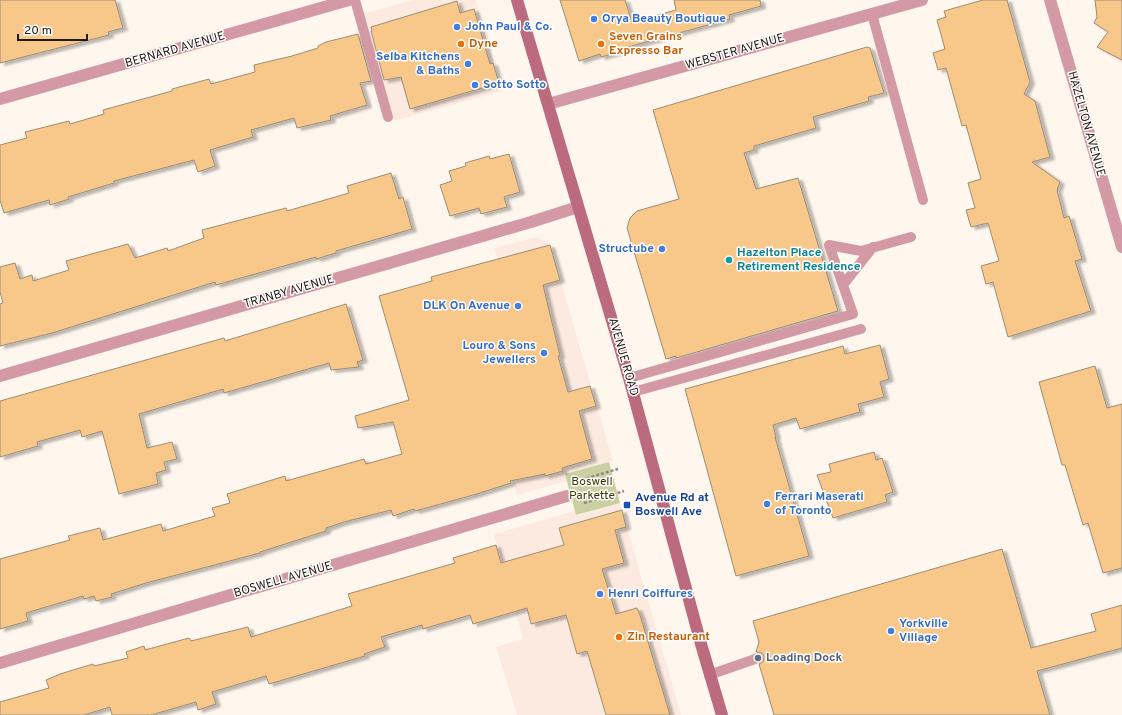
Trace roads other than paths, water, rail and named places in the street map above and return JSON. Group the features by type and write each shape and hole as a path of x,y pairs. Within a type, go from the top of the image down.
{"main road":[{"name":"AVENUE ROAD","path":"516,0 629,378 709,675 722,715"}],"street":[{"name":"BERNARD AVENUE","path":"0,99 349,0"},
{"name":"WEBSTER AVENUE","path":"548,104 922,0"},
{"name":"HAZELTON AVENUE","path":"1050,0 1122,247"},
{"name":"TRANBY AVENUE","path":"0,376 531,222 578,206"},
{"name":"BOSWELL AVENUE","path":"0,663 567,496"}],"lane":[{"path":"355,0 388,117"},
{"path":"872,14 923,200"},
{"path":"629,378 853,314 830,245 861,251 911,237"},
{"path":"843,285 874,247"},
{"path":"633,392 861,329"},
{"path":"709,675 758,658"}],"place":[{"name":"Orya Beauty Boutique","path":"594,19"},
{"name":"John Paul & Co.","path":"457,27"},
{"name":"Dyne","path":"461,44"},
{"name":"Seven Grains Expresso Bar","path":"601,44"},
{"name":"Selba Kitchens & Baths","path":"468,64"},
{"name":"Sotto Sotto","path":"475,85"},
{"name":"Structube","path":"662,249"},
{"name":"Hazelton Place Retirement Residence","path":"729,260"},
{"name":"DLK On Avenue","path":"518,306"},
{"name":"Louro & Sons Jewellers","path":"544,353"},
{"name":"Ferrari Maserati of Toronto","path":"767,504"},
{"name":"Avenue Rd at Boswell Ave","path":"627,505"},
{"name":"Henri Coiffures","path":"600,594"},
{"name":"Yorkville Village","path":"891,631"},
{"name":"Zin Restaurant","path":"619,637"},
{"name":"Loading Dock","path":"758,658"}],"park label":[{"name":"Boswell Parkette","path":"592,489"}]}
